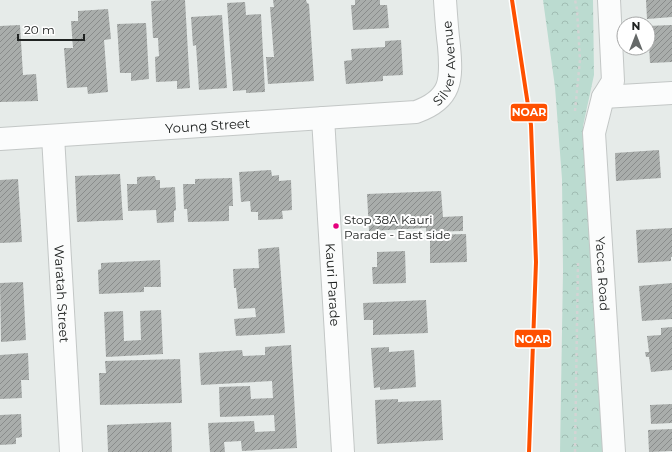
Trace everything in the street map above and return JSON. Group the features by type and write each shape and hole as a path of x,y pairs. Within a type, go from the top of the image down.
{"street":[{"name":"Silver Avenue","path":"416,112 429,107 440,99 450,79 445,0"},
{"name":"Yacca Road","path":"609,0 613,80 604,97 594,133 614,452"},
{"path":"604,97 672,93"},
{"name":"Young Street","path":"0,139 416,112"},
{"name":"Kauri Parade","path":"323,118 343,452"},
{"name":"Waratah Street","path":"53,136 71,452"}],"green space":[{"path":"543,0 593,0 594,75 583,126 592,201 607,452 560,452 563,271 562,179 555,87"}],"building":[{"path":"185,0 190,88 177,89 177,81 156,82 155,57 159,56 158,38 153,38 151,1"},
{"path":"273,0 306,0 309,4 314,81 268,84 266,57 274,57 270,7 274,7"},
{"path":"355,0 380,0 380,5 387,5 389,28 353,30 351,5 355,5"},
{"path":"646,0 672,0 672,17 656,18 656,16 647,16"},
{"path":"245,2 246,15 261,14 265,92 246,93 246,90 233,91 227,3"},
{"path":"108,9 111,39 104,40 108,92 88,94 87,87 67,88 64,48 73,48 71,21 78,21 78,11"},
{"path":"222,15 227,88 199,90 196,45 193,46 191,17"},
{"path":"146,23 149,79 131,81 131,73 120,73 117,24"},
{"path":"20,25 23,75 36,74 38,101 0,102 0,26"},
{"path":"672,25 672,62 650,63 650,56 656,56 656,26"},
{"path":"401,40 403,75 383,76 383,81 346,84 344,61 352,60 351,49 385,47 385,41"},
{"path":"659,150 661,178 616,181 615,153"},
{"path":"271,170 272,176 279,175 279,181 291,180 292,210 282,211 283,219 258,220 258,212 251,212 250,201 241,202 239,172"},
{"path":"120,174 123,220 77,222 75,176"},
{"path":"155,176 156,180 160,180 160,188 175,187 176,210 174,211 174,222 157,223 156,210 128,211 127,184 137,184 137,177"},
{"path":"232,178 233,206 229,206 229,221 188,222 187,209 184,209 183,184 195,184 195,179"},
{"path":"18,179 22,242 0,243 0,180"},
{"path":"441,191 443,217 463,216 463,231 426,232 426,228 369,231 367,194"},
{"path":"672,228 671,261 638,263 636,230"},
{"path":"466,234 467,262 430,263 430,235"},
{"path":"279,247 285,333 236,336 234,319 256,317 255,308 238,309 236,288 234,288 233,269 259,268 258,249"},
{"path":"405,251 406,283 373,284 372,267 377,267 377,252"},
{"path":"160,260 161,287 144,287 144,292 99,294 98,270 101,269 101,263"},
{"path":"23,282 26,340 1,342 0,283"},
{"path":"672,283 672,319 642,321 639,286"},
{"path":"426,300 428,333 373,335 373,320 364,320 363,303"},
{"path":"161,310 163,354 106,357 104,312 123,311 124,341 141,340 140,311"},
{"path":"672,327 672,370 651,372 649,357 646,357 645,352 649,352 647,336 661,335 661,328"},
{"path":"291,345 297,448 242,451 241,441 224,442 225,452 210,452 208,423 254,421 255,432 275,431 274,415 220,417 219,387 250,386 251,399 273,398 272,381 201,385 199,353 242,350 243,356 265,355 265,347"},
{"path":"389,347 389,352 414,350 416,387 380,390 380,387 374,388 371,348"},
{"path":"28,353 29,380 21,380 22,398 0,399 0,355"},
{"path":"180,359 182,403 100,405 99,373 106,373 105,361"},
{"path":"398,399 398,402 441,400 443,440 377,444 375,400"},
{"path":"672,404 672,423 651,424 650,405"},
{"path":"21,414 22,437 16,438 16,444 0,445 0,415"},
{"path":"171,422 172,452 108,452 107,425"},
{"path":"672,429 672,451 649,452 648,430"}],"transit line":[{"name":"NOAR","path":"512,0 531,125 536,262 529,452"}],"place":[{"name":"Stop 38A Kauri Parade - East side","path":"336,226"}]}
